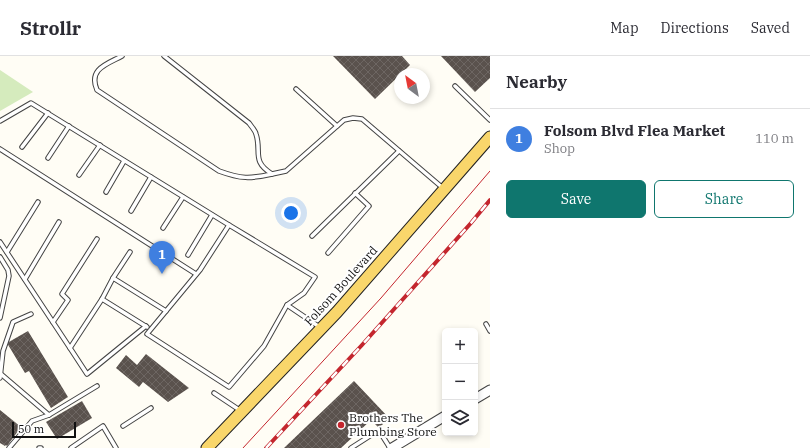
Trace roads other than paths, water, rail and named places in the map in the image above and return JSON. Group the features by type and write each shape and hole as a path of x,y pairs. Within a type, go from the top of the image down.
{"main road":[{"name":"Folsom Boulevard","path":"207,448 321,329 372,273 490,137"}],"street":[{"path":"478,396 490,390"},
{"path":"391,448 405,445 442,418"}],"lane":[{"path":"122,56 101,67 95,73 94,82 97,90 219,171 236,177 254,178 286,171 344,120 353,118 362,119 444,189"},
{"path":"164,56 249,123 256,132 259,162 264,169 272,174"},
{"path":"455,86 490,120"},
{"path":"296,89 337,126"},
{"path":"0,121 31,103 124,161 151,177 212,215 229,225 315,278 304,293 287,305 264,346 229,387 147,334 196,274 229,225"},
{"path":"22,147 48,113"},
{"path":"48,158 69,126"},
{"path":"80,175 100,145"},
{"path":"0,149 196,274"},
{"path":"312,236 399,151"},
{"path":"106,192 124,161"},
{"path":"131,211 151,177"},
{"path":"328,253 369,206 355,193"},
{"path":"163,228 183,197"},
{"path":"7,252 38,202"},
{"path":"188,255 212,215"},
{"path":"25,279 59,222"},
{"path":"53,322 68,300 62,294 97,239"},
{"path":"0,242 87,374 146,326"},
{"path":"70,348 130,252"},
{"path":"0,257 8,270 9,276 0,318"},
{"path":"113,278 166,311"},
{"path":"102,299 151,330"},
{"path":"287,305 321,329"},
{"path":"31,314 13,322 3,351 0,376 49,415"},
{"path":"486,324 490,331"},
{"path":"9,448 32,421 49,415 97,386"},
{"path":"214,393 242,412"},
{"path":"123,426 151,408"},
{"path":"71,448 103,426 116,448"},
{"path":"351,448 376,432 380,432 391,448"}],"tram line":[{"path":"243,448 381,298 490,171"}],"railway":[{"path":"266,448 362,345 490,200"}],"place":[{"name":"Folsom Blvd Flea Market","path":"162,274"},
{"name":"Brothers The Plumbing Store","path":"341,425"}]}
